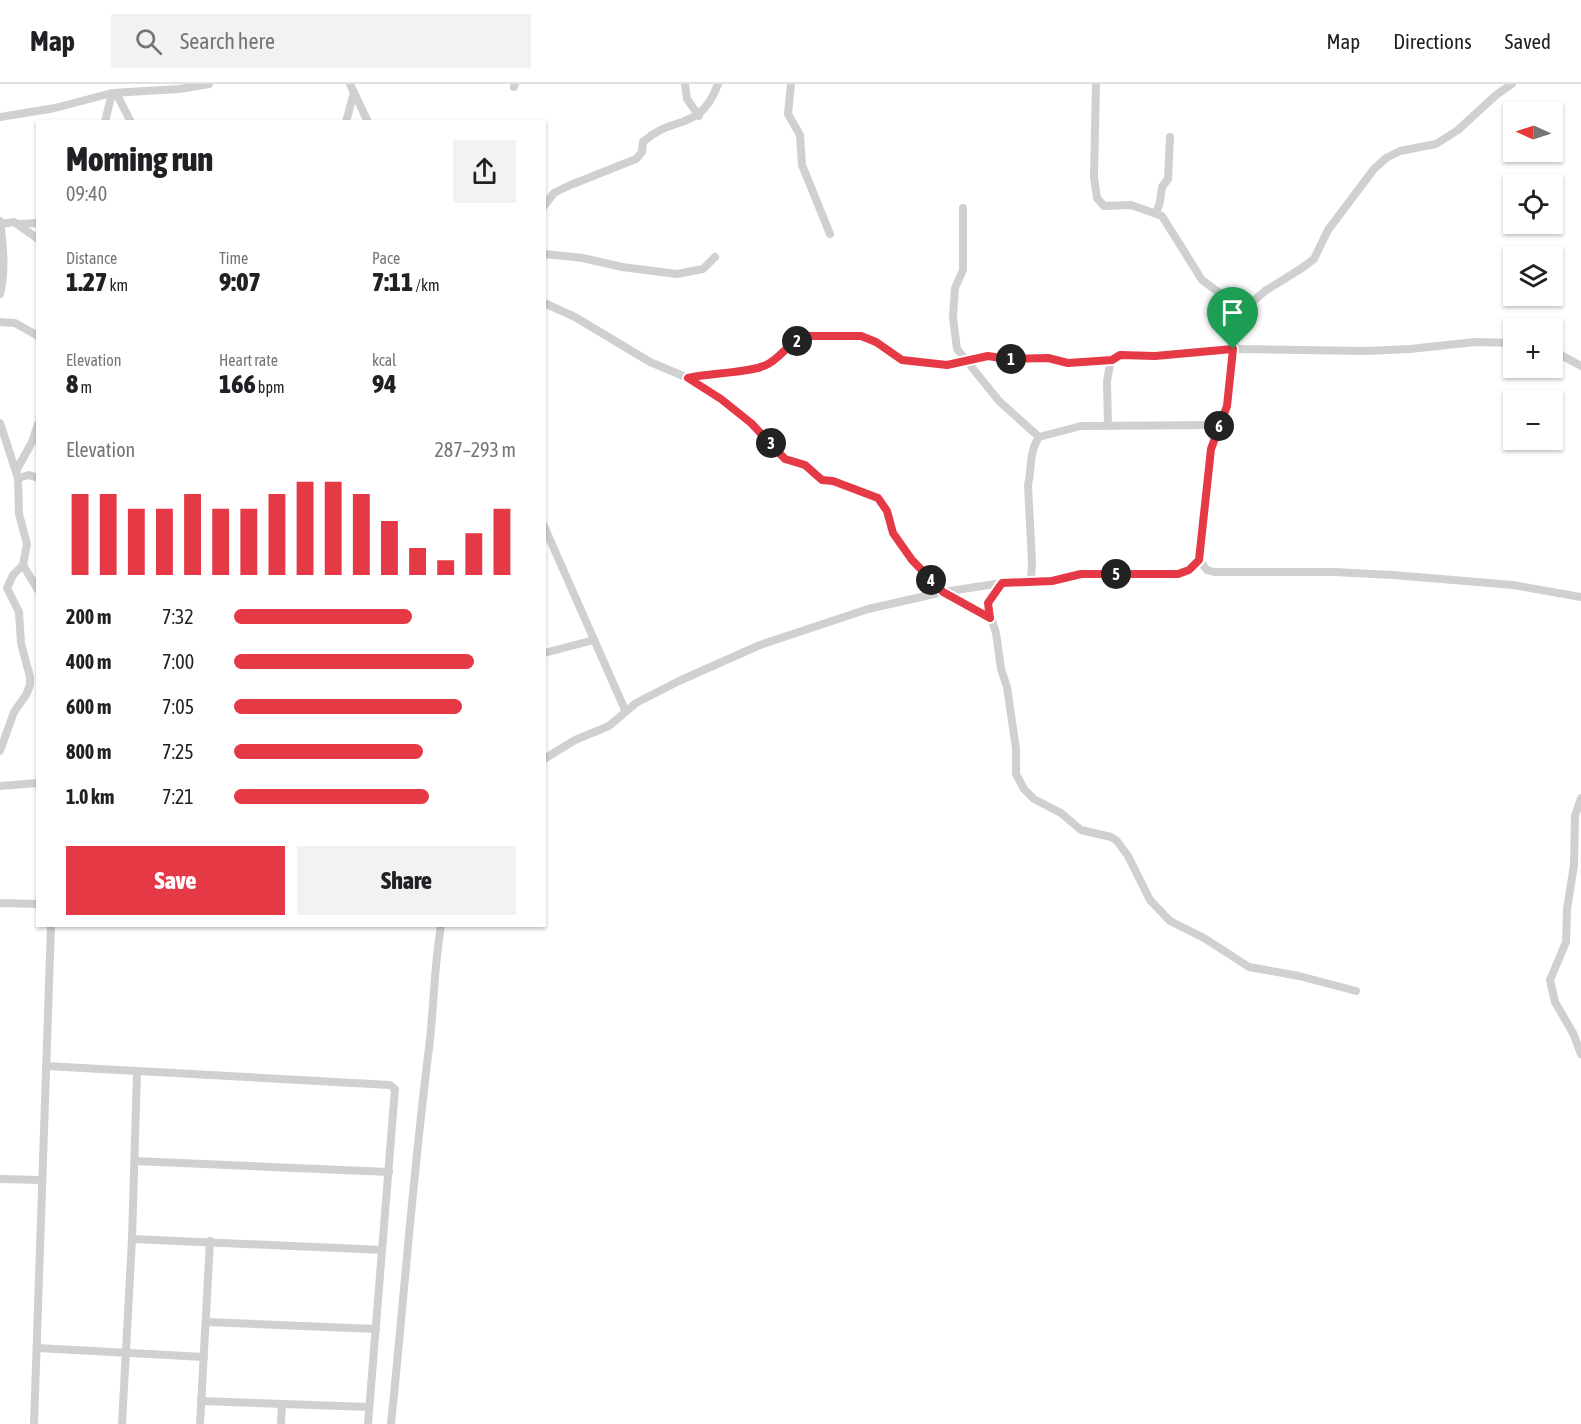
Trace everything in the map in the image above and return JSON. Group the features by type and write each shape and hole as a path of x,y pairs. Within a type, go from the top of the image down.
{"street":[{"path":"0,117 55,108 114,93 209,84"},
{"path":"685,84 687,99 699,116"},
{"path":"546,203 554,193 568,186 636,159 642,152 643,142 652,135 699,116 714,95 718,84"},
{"path":"791,84 788,114 800,135 802,165 830,234"},
{"path":"1096,84 1094,177 1096,198 1104,206 1131,206 1162,216 1202,280 1228,299 1240,320"},
{"path":"546,758 575,740 609,726 626,710 679,681 760,645 868,609 943,592 1002,583 1052,581 1081,574 1178,574 1189,570 1199,560 1211,449 1229,397 1233,349 1240,320 1254,300 1314,259 1328,230 1374,169 1386,158 1400,151 1436,144 1458,130 1496,95 1512,84"},
{"path":"346,120 352,88"},
{"path":"352,88 367,120"},
{"path":"106,120 114,93"},
{"path":"114,93 129,120"},
{"path":"1156,213 1162,187 1168,179 1170,136"},
{"path":"963,208 963,270 955,288 953,318 957,349 999,401 1038,437"},
{"path":"0,294 3,285 3,256 0,222 18,225 36,237"},
{"path":"18,225 36,223"},
{"path":"546,254 677,274 703,269 715,257"},
{"path":"546,304 575,317 650,362 688,378 721,399 751,423 785,459 805,465 822,480 833,481 878,498 887,511 893,533 912,560 943,592 990,618"},
{"path":"0,322 15,323 36,335"},
{"path":"688,378 756,369 768,365 799,339 808,336 868,338 907,362 947,365 988,356 1007,359 1048,358 1068,363 1112,360 1120,355 1155,356 1233,349 1365,351 1475,342 1503,343"},
{"path":"1563,356 1581,366"},
{"path":"1108,425 1107,381 1112,360"},
{"path":"0,423 17,475 19,514 27,544 23,565 13,575 7,588 19,612 21,643 30,677 26,695 14,712 0,751"},
{"path":"1038,437 1081,426 1220,425"},
{"path":"17,475 36,430"},
{"path":"1031,581 1028,485 1031,475 1032,451 1038,437"},
{"path":"17,475 36,477"},
{"path":"546,531 626,710"},
{"path":"1199,560 1214,573 1334,572 1393,575 1514,585 1581,597"},
{"path":"23,565 36,587"},
{"path":"1002,583 988,603 990,618 996,633 1001,669 1007,687 1016,749 1016,774 1023,789 1034,799 1060,813 1081,830 1111,837 1117,841 1128,856 1150,900 1170,921 1204,938 1223,952 1249,966 1356,991"},
{"path":"546,652 594,640"},
{"path":"0,786 36,783"},
{"path":"1581,798 1575,816 1574,865 1566,942 1550,980 1555,1002 1573,1033 1581,1054"},
{"path":"0,903 36,904"},
{"path":"34,1424 51,927"},
{"path":"391,1424 417,1140 441,927"},
{"path":"46,1066 390,1085 395,1089 368,1424"},
{"path":"122,1424 132,1239 137,1072"},
{"path":"135,1161 389,1172"},
{"path":"0,1179 41,1180"},
{"path":"132,1239 382,1250"},
{"path":"200,1424 210,1241"},
{"path":"206,1322 376,1329"},
{"path":"37,1348 204,1357"},
{"path":"201,1401 369,1407"},
{"path":"281,1424 282,1404"}],"route":[{"path":"808,336 828,338 861,336 876,342 907,362 918,361 925,364 947,365 988,356 1007,359 1048,358 1068,363 1099,359 1112,360 1120,355 1155,356 1176,352 1233,349 1227,406 1212,441 1201,552 1199,560 1193,567 1178,574 1081,574 1052,581 1002,583 988,603 990,618 943,592 912,560 893,533 887,511 878,498 833,481 822,480 805,465 785,459 751,423 721,399 688,378 756,369 768,365 799,339 808,336"}]}
